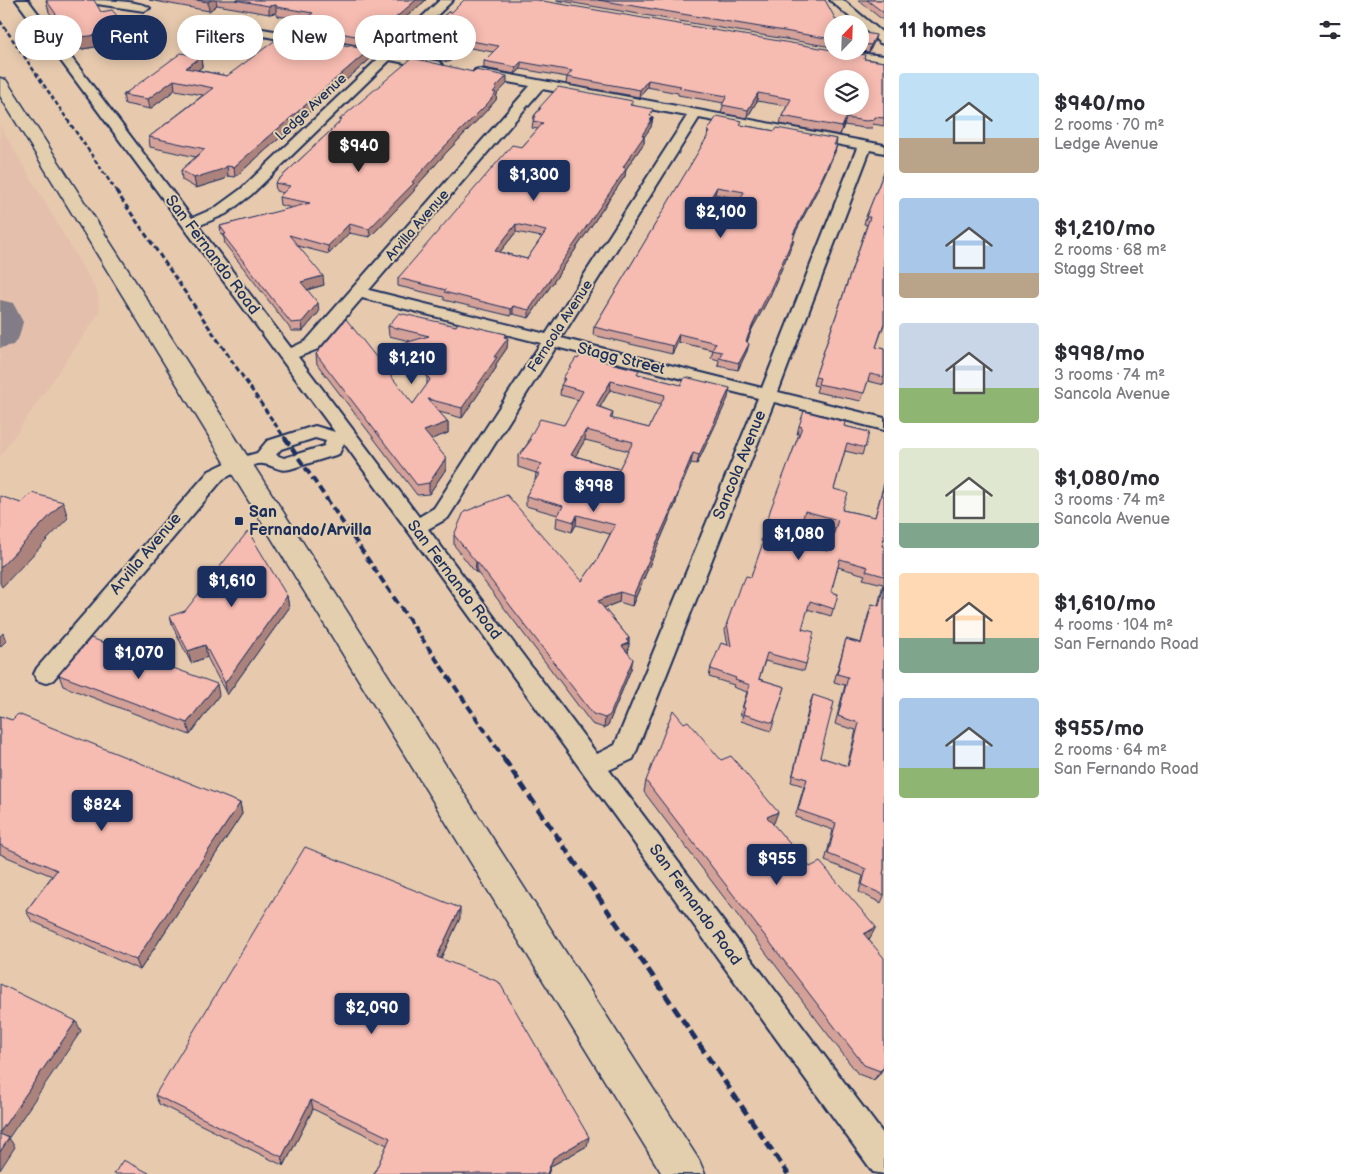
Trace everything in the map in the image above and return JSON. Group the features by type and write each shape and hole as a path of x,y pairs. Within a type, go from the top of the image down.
{"main road":[{"path":"0,83 252,460 685,1174"}],"street":[{"name":"San Fernando Road","path":"22,0 288,355 342,437 415,527 881,1152"},
{"path":"90,0 144,8"},
{"name":"Ledge Avenue","path":"431,15 447,0"},
{"path":"836,0 884,40"},
{"path":"263,33 355,50"},
{"path":"869,57 884,60"},
{"name":"Ledge Avenue","path":"189,224 215,215 249,189 384,60"},
{"path":"408,60 444,67"},
{"path":"463,70 884,148"},
{"name":"Arvilla Avenue","path":"288,355 304,350 312,345 538,85"},
{"name":"Ferncola Avenue","path":"415,527 441,513 694,114"},
{"name":"Sancola Avenue","path":"593,766 624,752 768,395 865,145"},
{"name":"Stagg Street","path":"359,292 884,424"},
{"path":"252,460 283,465 300,461 332,450 342,437"},
{"name":"Arvilla Avenue","path":"45,674 210,480 216,474 252,460"}],"shaded area":[{"path":"0,125 98,293 100,312 0,457"}],"building":[{"path":"46,0 94,0 101,12 112,10 116,15 92,15 92,36 82,37 82,15 57,15"},
{"path":"195,0 211,0 208,2"},
{"path":"235,0 416,0 399,15 355,15 355,36 345,34 345,15 310,15 313,13 277,7 276,5 269,6"},
{"path":"464,0 537,0 824,49 824,60 869,60 884,62 884,118 875,117 874,120 866,121 846,118 842,127 782,116 791,99 758,93 748,110 722,105 727,96 679,88 681,86 648,80 640,90 567,77 572,71 521,62 516,67 484,61 499,46 476,42 476,15 445,15 448,12 451,13"},
{"path":"598,0 825,0 833,15 824,15 824,38"},
{"path":"867,0 884,0 884,13"},
{"path":"869,34 876,35 871,45 869,45"},
{"path":"273,42 273,60 345,60 345,45 355,47 355,60 357,60 234,167 227,166 194,178 181,170 205,149 149,137 213,88 174,80 148,99 123,95 177,56 177,60 197,60 186,68 227,76 249,60 263,60 263,49"},
{"path":"410,60 421,60 473,72 475,70 507,76 495,88 497,88 493,92 496,93 488,103 445,146 412,182 414,183 369,229 349,224 328,246 289,235 323,276 301,282 318,303 302,322 291,323 223,235 226,234 220,226 310,203 279,197 290,186 275,183 342,120 340,119"},
{"path":"558,87 633,101 630,105 653,109 650,116 653,117 642,135 644,136 623,167 626,169 529,310 513,306 511,309 398,278 512,145 522,147 543,123 533,121 536,116 534,116 541,108 539,108","holes":["516,224 546,231 527,259 495,251"]},
{"path":"717,116 742,121 740,125 775,131 777,128 837,139 834,145 837,145 793,234 795,234 753,324 746,341 749,344 739,363 719,358 722,352 712,350 716,343 679,334 673,346 594,327 710,132 708,130","holes":["717,187 744,192 731,218 702,212"]},
{"path":"884,172 884,323 876,347 884,349 884,377 870,374 864,393 818,384 820,378 815,377 870,217 866,217"},
{"path":"399,313 456,326 458,323 506,334 504,337 508,338 462,408 428,399 448,422 424,431 446,458 429,483 417,485 316,354 346,319 413,404 430,380 427,375 443,357 398,345 429,336 388,326"},
{"path":"581,354 601,358 606,362 639,370 637,374 681,385 685,377 730,388 699,455 693,453 678,494 633,596 620,592 598,601 629,638 626,640 629,643 622,646 633,659 610,715 605,718 593,714 477,562 454,535 464,512 507,495 582,581 597,560 615,525 577,515 574,522 557,517 563,506 526,496 539,474 536,473 542,464 518,457 531,440 529,439 540,419 564,425 583,391 561,385 565,379 563,378 576,358 578,359","holes":["611,381 665,395 649,428 610,418 613,412 596,406","586,430 633,442 619,469 571,455"]},
{"path":"804,411 845,422 844,426 869,432 865,448 847,443 834,489 848,493 842,510 875,517 884,485 884,538 882,546 884,547 884,576 866,571 868,567 840,559 831,592 838,594 834,609 810,601 802,629 814,632 806,664 767,653 759,679 785,687 773,723 743,714 745,708 743,707 750,685 711,669 711,667 721,643 731,646 727,623 741,583 743,583 746,576 751,577 766,534 763,533 771,508 802,427 799,426","holes":["805,511 838,520 828,551 796,542"]},
{"path":"32,493 63,502 0,568 0,496 21,503"},
{"path":"248,531 287,596 225,683 205,645 188,651 170,616 185,611"},
{"path":"884,585 884,895 862,885 866,869 828,854 836,823 798,810 807,779 793,775 813,695 834,702 820,757 848,766 859,723 838,716 848,677 837,674 846,639 861,644 872,604 879,606"},
{"path":"91,638 217,684 187,723 59,675"},
{"path":"673,710 684,723 688,721 721,760 731,756 778,812 767,817 810,867 820,862 876,927 864,934 884,958 884,1067 880,1071 864,1065 646,781"},
{"path":"18,714 240,803 136,960 26,911 57,870 0,845 0,716 12,720"},
{"path":"305,847 460,908 437,957 499,982 589,1137 553,1158 547,1174 374,1174 390,1138 311,1100 282,1157 155,1095"},
{"path":"0,984 76,1021 0,1132"},
{"path":"0,1134 9,1138 0,1152"},
{"path":"123,1160 151,1174 114,1174"}],"taxiway":[{"path":"0,311 4,322 0,337"}],"railway":[{"path":"0,21 117,192"},
{"path":"116,191 286,440"},
{"path":"285,438 505,760"},
{"path":"504,759 788,1174"}],"place":[{"name":"San Fernando/Arvilla","path":"239,521"}]}
